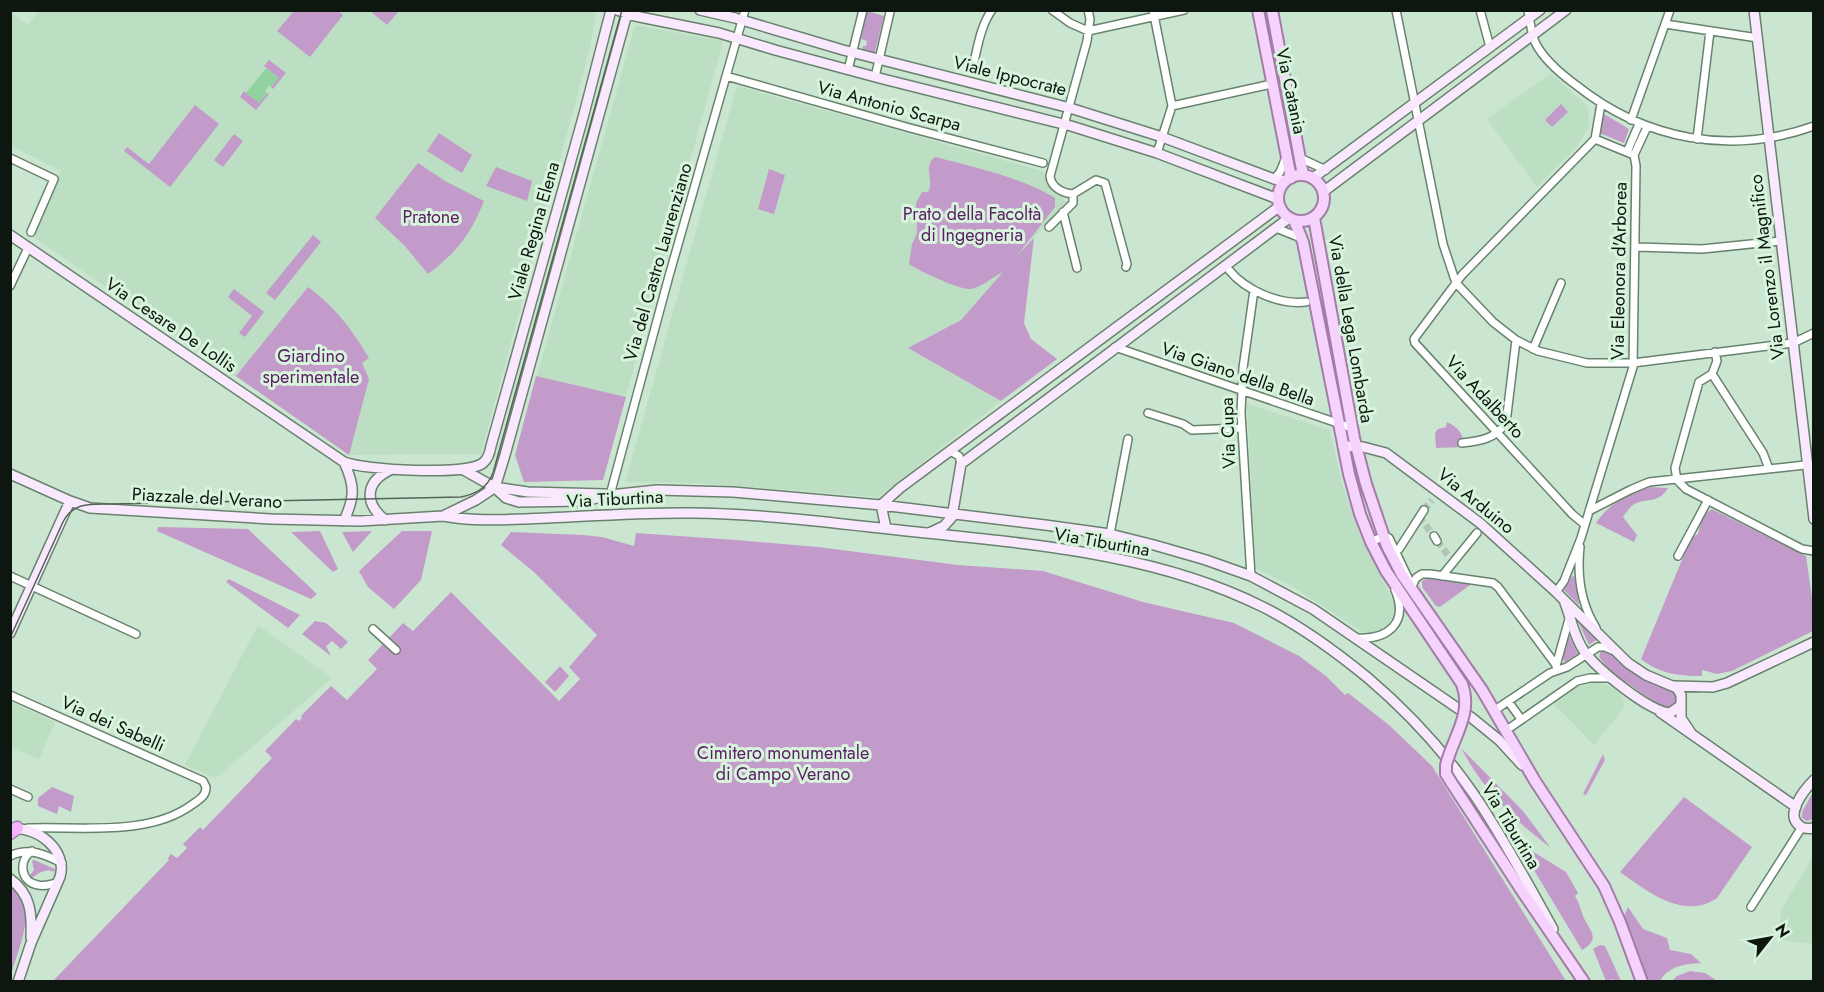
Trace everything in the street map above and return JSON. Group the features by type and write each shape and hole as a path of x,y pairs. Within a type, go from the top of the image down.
{"main road":[{"name":"Viale Regina Elena","path":"462,469 486,460 491,446 611,10"},
{"name":"Viale Ippocrate","path":"617,10 719,33 848,70 1065,125 1157,153 1279,203"},
{"name":"Viale Ippocrate","path":"700,10 852,53 1070,108 1162,137 1274,179 1298,178"},
{"name":"Via Catania","path":"1258,10 1287,154 1298,178"},
{"name":"Via Catania","path":"1272,10 1300,158 1298,178"},
{"path":"1298,178 1320,185 1323,192 1323,207 1314,218 1303,222 1291,219 1279,203 1280,189 1298,178 1326,170 1490,47 1529,14 1540,10"},
{"path":"1323,192 1566,10"},
{"name":"Via Lorenzo il Magnifico","path":"1754,10 1793,343 1811,465 1813,519"},
{"name":"Viale Regina Elena","path":"494,487 505,455 628,12"},
{"path":"886,528 881,505 1207,260 1279,203"},
{"name":"Via della Lega Lombarda","path":"1314,218 1356,447 1383,536 1392,557 1411,588 1482,690 1535,781"},
{"path":"927,534 947,524 954,514 961,464 1216,272 1291,219"},
{"name":"Via della Lega Lombarda","path":"1291,219 1302,238 1353,491 1371,542 1386,571 1461,684 1466,698 1465,711 1446,763 1446,774 1451,782"},
{"name":"Via Cesare De Lollis","path":"10,235 344,462"},
{"name":"Via della Lega Lombarda","path":"1343,446 1356,447"},
{"name":"Via Arduino","path":"1356,447 1383,451 1407,467 1483,526 1640,672 1674,686"},
{"path":"344,462 390,470 462,469 494,487"},
{"path":"344,462 353,491 351,506 344,520"},
{"path":"385,520 373,509 370,492 377,477 390,470"},
{"path":"10,474 70,501 10,633"},
{"name":"Via Tiburtina","path":"494,487 506,498 519,502 573,502 657,490 712,491 881,505 1110,534 1177,551 1251,576 1313,609 1479,724 1498,740 1535,781 1604,886 1642,981"},
{"name":"Piazzale del Verano","path":"70,501 90,508 144,512 271,519 385,520 443,516 476,500 494,487"},
{"name":"Via Tiburtina","path":"443,516 483,521 582,518 657,512 777,516 1087,554 1168,571 1244,598 1279,615 1317,638 1387,694 1414,720 1474,795 1576,969"},
{"path":"1564,600 1579,641 1587,654 1611,678 1796,807"},
{"path":"1674,686 1713,687 1727,683 1814,642"},
{"path":"1674,686 1680,692 1682,722 1691,733"},
{"path":"1656,709 1670,712 1680,706"},
{"path":"1814,780 1796,807 1794,819 1802,827 1814,828"},
{"name":"Via Tiburtina","path":"1451,782 1584,981"},
{"path":"15,830 32,831 48,842 58,853 62,863 57,883 31,943 18,981"},
{"path":"10,879 21,888 30,906 31,943"}],"street":[{"name":"Via del Castro Laurenziano","path":"610,495 669,276 745,10"},
{"path":"848,70 863,10"},
{"path":"972,70 992,10"},
{"path":"1052,10 1070,23 1088,31 1153,14 1184,10"},
{"path":"1088,10 1090,19 1088,31 1050,180 1062,192 1072,194 1096,180 1103,181 1126,267"},
{"path":"1396,10 1438,223 1456,283 1488,318 1516,340 1556,357 1587,363 1633,363 1793,343 1814,333"},
{"path":"1480,10 1490,47"},
{"path":"1630,120 1670,10"},
{"path":"875,77 889,11"},
{"path":"1153,14 1172,106 1157,153"},
{"path":"1529,14 1533,35 1539,47 1556,68 1601,104 1643,126 1697,139 1724,141 1768,138 1814,126"},
{"path":"1665,24 1758,38"},
{"path":"1697,139 1710,31"},
{"name":"Via Antonio Scarpa","path":"726,76 1043,163"},
{"path":"1172,106 1272,84"},
{"path":"1456,283 1595,139 1601,104"},
{"path":"1595,139 1631,154 1643,126"},
{"path":"1274,179 1280,172 1287,154"},
{"name":"Via Eleonora d'Arborea","path":"1581,538 1633,363 1636,166 1631,154"},
{"path":"10,158 54,179 31,232"},
{"path":"1300,158 1326,170"},
{"path":"1049,227 1073,203 1072,194"},
{"path":"1063,212 1077,268"},
{"path":"1276,228 1302,238"},
{"path":"1636,248 1702,249 1781,241"},
{"path":"10,286 28,248"},
{"path":"1207,260 1216,272"},
{"path":"1229,270 1241,283 1254,290 1286,301 1306,302"},
{"name":"Via Adalberto","path":"1456,283 1417,333 1414,341 1572,514 1584,524"},
{"path":"1533,349 1561,283"},
{"name":"Via Cupa","path":"1251,576 1241,428 1241,390 1247,329 1254,290"},
{"path":"1462,443 1484,441 1498,432 1506,423 1516,340"},
{"name":"Via Giano della Bella","path":"1115,347 1352,428"},
{"path":"1715,352 1717,361 1712,374 1699,382 1675,468 1677,480 1686,489 1802,549 1814,552"},
{"path":"1075,358 1085,370"},
{"path":"1712,374 1763,453 1769,469"},
{"path":"1148,413 1183,424 1192,430 1241,428"},
{"path":"1110,534 1128,439"},
{"path":"950,451 959,456 961,464"},
{"path":"1589,511 1643,484 1811,465"},
{"path":"1678,556 1708,500"},
{"path":"1399,549 1424,510"},
{"path":"1442,576 1477,533"},
{"path":"1371,542 1383,536"},
{"path":"1556,592 1564,581 1581,538"},
{"path":"1581,538 1579,572 1582,595 1592,621 1601,636"},
{"path":"1448,555 1453,562"},
{"path":"1354,637 1381,636 1392,628 1396,620 1398,600 1386,571"},
{"path":"1411,588 1413,581 1421,575 1491,583 1498,587 1555,668 1564,669 1603,646 1622,657"},
{"path":"10,576 136,634"},
{"path":"1498,708 1555,668 1570,616"},
{"path":"373,629 396,650"},
{"path":"1511,727 1576,682 1590,678 1611,678"},
{"name":"Via dei Sabelli","path":"10,695 203,781 207,789 203,796 178,814 146,824 111,828 15,830"},
{"path":"1508,701 1521,719"},
{"path":"10,789 28,797"},
{"path":"1751,907 1802,827"},
{"path":"10,856 32,851 62,863"},
{"path":"32,851 24,858 22,864 27,880 40,886 57,883"}],"shaded area":[{"path":"39,10 591,10 596,14 590,48 481,454 349,455 32,236 61,171 11,146 10,11 28,25"},
{"path":"635,25 723,41 603,480 515,455"},
{"path":"266,68 279,78 265,91 267,93 259,103 246,93"},
{"path":"1551,73 1588,107 1589,127 1575,149 1537,187 1487,119"},
{"path":"737,86 1042,171 1066,202 961,320 908,348 1001,401 878,497 699,483 625,482"},
{"path":"1247,404 1330,430 1341,480 1359,533 1395,605 1393,618 1385,629 1376,634 1363,632 1290,585 1251,566 1255,560"},
{"path":"258,625 332,678 216,778 185,765"},
{"path":"1594,682 1613,688 1624,701 1623,709 1594,745 1552,702 1575,688"},
{"path":"11,702 55,722 39,759 11,748"},
{"path":"1813,857 1813,944 1778,940 1781,910"}],"green space":[{"path":"294,11 338,11 343,15 310,57 277,31"},
{"path":"370,11 399,11 387,25"},
{"path":"867,11 884,16 875,52 871,54 862,51 867,41 861,39"},
{"path":"269,60 286,73 273,89 271,87 279,78 264,66"},
{"path":"244,91 259,103 267,93 269,94 256,110 240,97"},
{"path":"1561,104 1568,112 1552,127 1545,120"},
{"path":"195,105 219,124 170,187 124,151 127,147 149,164"},
{"path":"1594,108 1629,129 1624,143 1592,130 1597,119"},
{"path":"439,133 472,155 462,173 427,151"},
{"path":"234,134 243,141 223,167 214,160"},
{"name":"Prato della Facoltà di Ingegneria","path":"935,157 1012,178 1055,198 1055,207 1016,257 1034,238 1024,323 1031,339 1057,359 1001,401 908,348 961,320 1003,272 970,289 948,283 909,264 912,244 917,233 916,203 922,192 928,192 930,187 929,165"},
{"name":"Pratone","path":"418,163 445,181 484,201 462,242 428,274 404,245 375,218"},
{"path":"496,167 532,181 527,201 486,186"},
{"path":"769,169 785,175 774,214 758,209"},
{"path":"313,235 321,242 275,300 266,293"},
{"name":"Giardino sperimentale","path":"308,287 342,319 369,358 362,363 369,379 349,455 236,376"},
{"path":"234,289 264,312 245,337 239,333 252,316 228,297"},
{"path":"536,376 626,397 603,480 524,482 515,455"},
{"path":"1447,422 1460,431 1464,447 1436,448 1435,433 1438,429 1446,427"},
{"path":"1650,487 1668,488 1656,499 1633,505 1623,517 1637,535 1634,542 1596,523 1620,500"},
{"path":"1712,509 1806,556 1813,605 1813,631 1732,671 1717,674 1702,670 1702,676 1670,673 1655,668 1641,659 1691,538 1698,534 1702,516"},
{"path":"158,527 248,529 317,594 311,599 157,531"},
{"path":"320,531 338,569 333,572 291,532"},
{"path":"372,531 353,552 342,532"},
{"path":"402,531 432,531 421,580 394,609 368,587 359,571"},
{"name":"Cimitero monumentale di Campo Verano","path":"511,532 602,537 634,546 636,533 736,540 818,547 958,565 1043,571 1143,602 1234,623 1299,656 1326,676 1345,695 1348,693 1389,725 1432,766 1566,981 52,982 169,860 171,854 177,858 187,848 183,844 200,827 203,830 272,758 265,751 296,719 299,721 301,716 331,686 347,700 377,669 368,660 403,623 413,631 451,592 559,701 580,679 569,667 597,635 534,572 501,545"},
{"path":"1572,576 1575,577 1579,605 1564,590"},
{"path":"1428,578 1469,583 1470,585 1440,607 1436,606 1422,587 1422,581"},
{"path":"229,579 300,615 288,628 226,582"},
{"path":"315,621 326,623 348,642 341,649 332,641 326,646 331,656 302,634"},
{"path":"1579,621 1598,639 1589,645"},
{"path":"1569,636 1578,654 1565,662 1562,657"},
{"path":"1604,650 1642,679 1673,691 1677,698 1675,705 1669,708 1661,707 1609,670 1599,657"},
{"path":"560,666 569,676 555,692 545,682"},
{"path":"1461,748 1523,811 1550,847 1523,826 1489,790"},
{"path":"1603,754 1605,760 1586,795 1583,794"},
{"path":"52,787 74,796 71,812 59,806 57,814 38,806 38,798"},
{"path":"1813,792 1813,819 1807,821 1802,818 1802,812"},
{"path":"1684,797 1752,847 1717,898 1692,906 1666,901 1620,872"},
{"path":"1510,826 1532,851 1566,872 1578,893 1575,896 1592,932 1592,941 1582,950 1508,827"},
{"path":"32,861 55,869 54,872 45,871 32,878 29,876 34,870"},
{"path":"11,887 20,895 26,916 22,940 11,975"},
{"path":"1628,907 1643,929 1667,938 1670,950 1691,954 1701,963 1672,969 1660,981 1647,981 1624,916"},
{"path":"1600,945 1605,946 1621,981 1613,979 1606,981 1593,949"},
{"path":"1690,971 1705,973 1717,981 1672,981 1677,976"}],"tunnel":[{"path":"1424,510 1432,500"},
{"path":"1419,517 1434,536"},
{"path":"1437,541 1448,555"}],"tram line":[{"path":"10,638 63,522 67,515 83,506 461,497 476,492 484,486 493,473 622,10"}]}
